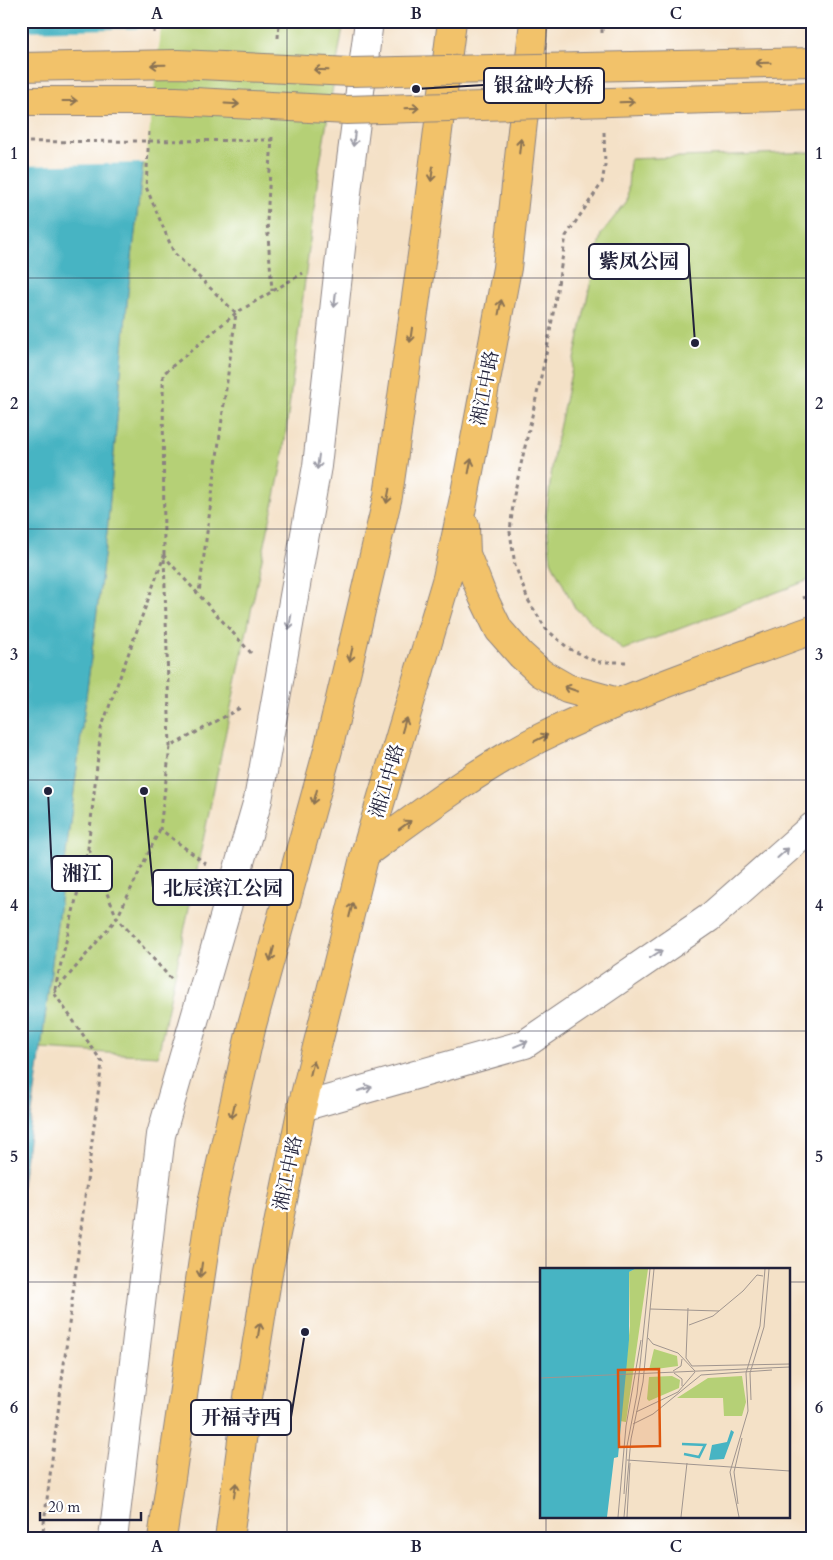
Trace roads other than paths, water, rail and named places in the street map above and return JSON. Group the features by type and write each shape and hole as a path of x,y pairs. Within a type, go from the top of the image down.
{"main road":[{"path":"162,1539 210,1212 252,1025 328,750 388,496 452,21"},
{"name":"湘江中路","path":"229,1539 246,1410 268,1273 302,1107 365,854 447,578 464,498 507,268 534,21"},
{"path":"21,67 178,64 351,72 812,62"},
{"path":"21,102 176,101 347,110 812,96"},
{"path":"464,498 466,554 483,597 499,630 540,673 567,688 618,702"},
{"path":"365,854 467,780 537,740 618,702 812,630"}],"street":[{"path":"113,1539 161,1135 258,800 317,466 348,184 369,21"},
{"path":"302,1107 525,1044 709,918 812,828"}],"water":[{"path":"21,21 160,21 128,292 107,533 21,1191"}],"place":[{"name":"银盆岭大桥","path":"416,89"},
{"name":"紫凤公园","path":"695,343"},
{"name":"湘江","path":"48,791"},
{"name":"北辰滨江公园","path":"144,791"},
{"name":"开福寺西","path":"305,1332"}]}
